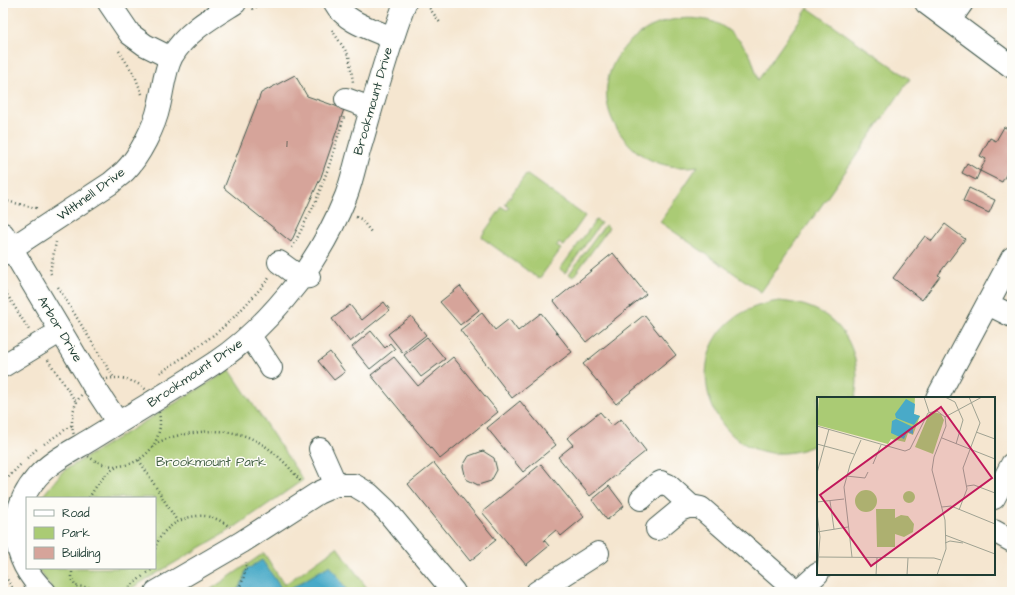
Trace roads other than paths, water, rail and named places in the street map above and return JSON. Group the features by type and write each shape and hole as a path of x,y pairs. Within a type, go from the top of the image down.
{"street":[{"path":"110,3 130,34 145,45 171,58"},
{"name":"Withnell Drive","path":"6,245 46,225 111,183 126,170 155,122 165,75 171,58 185,39 196,28 235,3"},
{"path":"335,3 338,9 348,19 392,38"},
{"name":"Brookmount Drive","path":"26,568 9,522 33,482 45,469 218,361 258,329 305,278 346,195 392,38 405,3"},
{"path":"926,3 956,12 1012,67"},
{"path":"348,100 371,108"},
{"name":"Arbor Drive","path":"6,245 61,331 92,385 118,423"},
{"path":"938,397 1012,258"},
{"path":"280,263 305,278"},
{"path":"988,304 1012,316"},
{"path":"3,366 61,331"},
{"path":"250,336 271,368"},
{"path":"320,450 336,485"},
{"path":"995,496 1012,464"},
{"path":"641,499 657,484 661,482 668,485 691,506 701,508 797,592 817,574"},
{"path":"156,592 242,542 318,493 336,485 354,485 369,494 381,504 454,592"},
{"path":"658,529 680,510 691,506"},
{"path":"995,532 1012,541"},
{"path":"537,592 598,553"},
{"name":"Brookmount Drive","path":"27,569 45,592"}],"water":[{"path":"262,560 284,592 236,592 243,581 246,570"},
{"path":"330,565 348,592 285,592"}],"park label":[{"name":"Brookmount Park","path":"211,462"}]}
